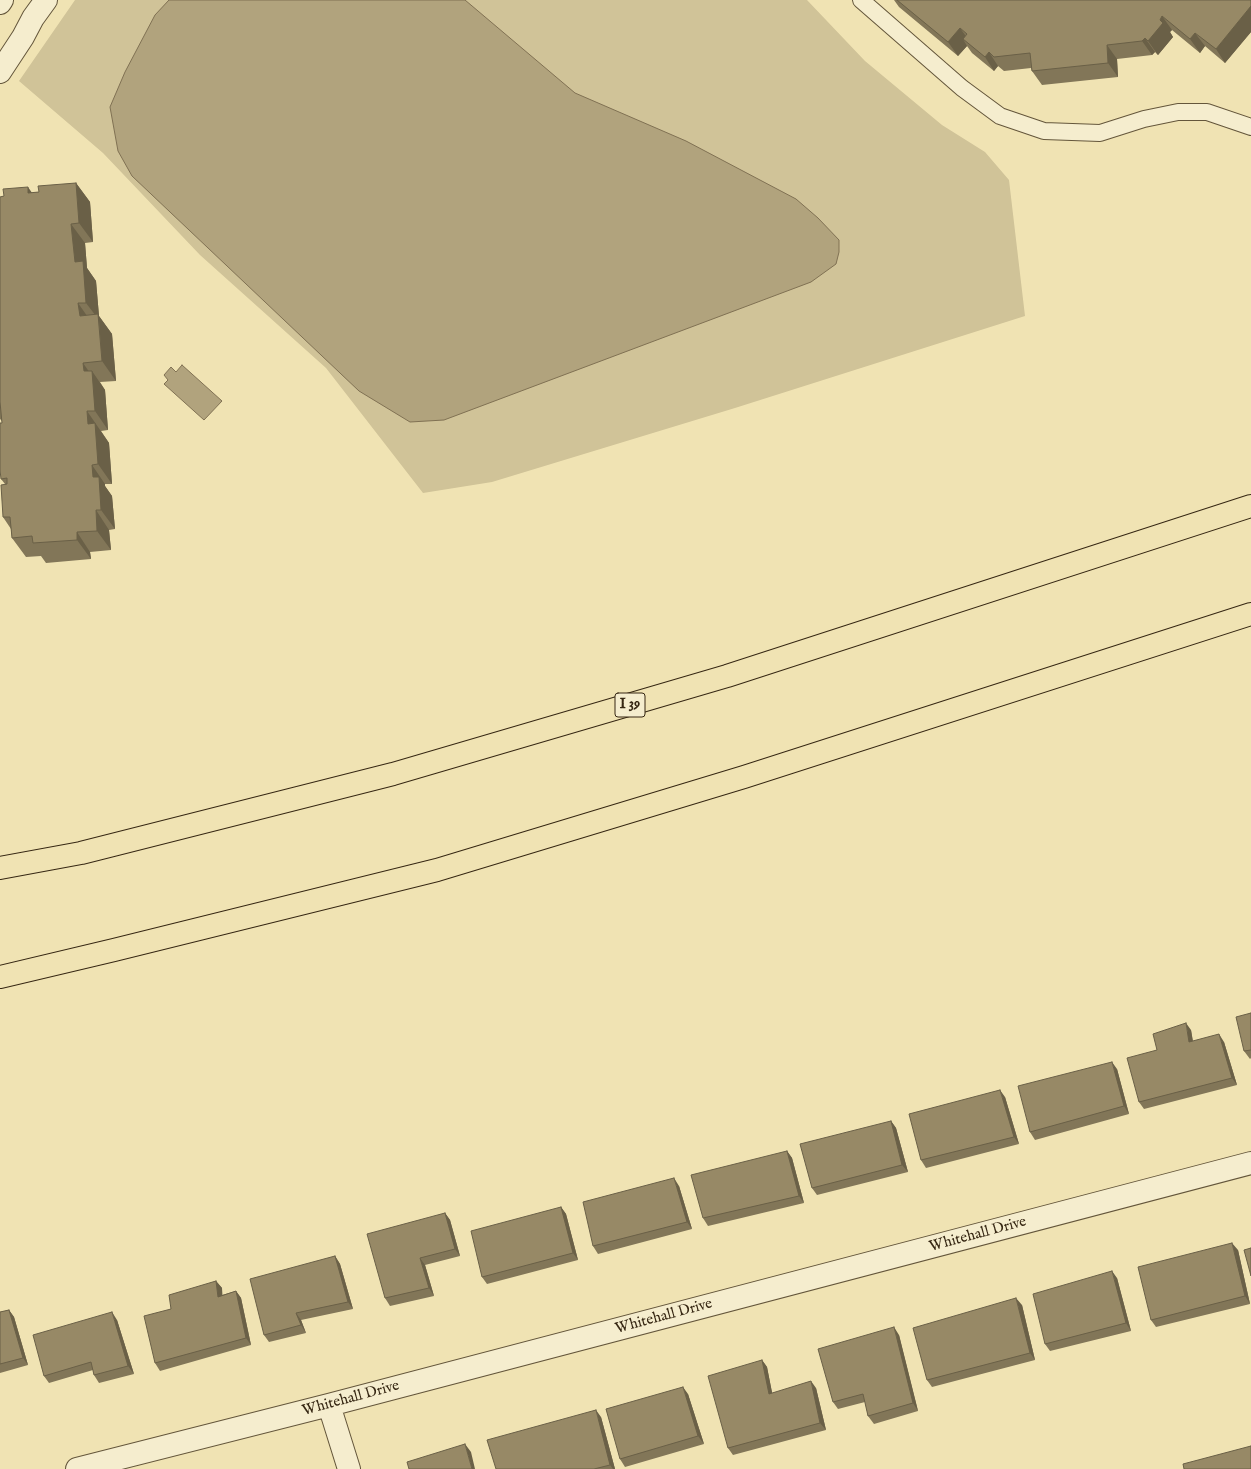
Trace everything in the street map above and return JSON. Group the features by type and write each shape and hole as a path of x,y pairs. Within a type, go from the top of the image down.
{"highway":[{"name":"I 39","path":"0,868 81,853 393,774 728,676 1251,506"},
{"path":"0,977 437,870 744,777 1251,614"}],"street":[{"path":"0,72 23,37 42,2"},
{"name":"Whitehall Drive","path":"77,1469 329,1405 1251,1163"},
{"path":"329,1405 349,1469"}],"lane":[{"path":"861,0 962,88 993,111 1000,116 1044,131 1100,133 1144,119 1178,112 1207,112 1251,127"}],"shaded area":[{"path":"75,0 807,0 865,61 942,125 985,152 1009,180 1025,316 735,408 492,482 423,493 326,368 200,255 103,153 19,81"},
{"path":"169,0 465,0 575,93 686,141 796,199 818,218 839,240 839,252 836,264 811,282 444,420 410,422 359,391 132,176 118,151 110,107 125,72 155,15"},
{"path":"182,365 222,401 204,420 164,384 168,380 164,375 171,367 176,372"}],"building":[{"path":"897,0 1251,0 1251,6 1216,49 1195,33 1190,39 1162,16 1160,20 1163,23 1148,41 1145,38 1142,41 1107,45 1108,63 1032,71 1030,53 994,57 989,52 985,57 963,39 967,34 960,28 948,42"},
{"path":"76,183 79,223 71,224 75,262 83,261 86,303 78,303 80,316 98,314 102,361 83,363 84,371 92,371 95,411 87,411 88,424 95,423 98,464 92,465 93,477 99,477 101,510 96,510 97,531 77,532 77,540 33,543 32,536 12,538 10,517 3,517 1,485 7,484 7,478 1,479 0,470 0,423 2,423 0,402 0,197 4,196 3,189 28,187 28,193 39,192 38,186"},
{"path":"1251,1013 1251,1050 1244,1051 1236,1017"},
{"path":"1186,1023 1189,1042 1219,1034 1232,1078 1139,1102 1127,1058 1157,1050 1153,1034"},
{"path":"1112,1062 1124,1106 1030,1132 1018,1086"},
{"path":"1000,1090 1014,1137 921,1160 909,1114"},
{"path":"891,1121 902,1165 812,1188 800,1144"},
{"path":"787,1151 799,1196 703,1218 691,1175"},
{"path":"674,1178 687,1222 593,1246 583,1202"},
{"path":"561,1207 573,1253 482,1277 471,1231"},
{"path":"445,1213 455,1249 420,1258 429,1288 385,1298 367,1234"},
{"path":"1232,1243 1245,1296 1151,1320 1138,1267"},
{"path":"1251,1248 1251,1276 1244,1250"},
{"path":"335,1256 348,1302 296,1313 301,1325 264,1335 250,1279"},
{"path":"1112,1271 1126,1323 1045,1344 1033,1294"},
{"path":"216,1281 218,1297 236,1291 246,1338 155,1363 144,1316 171,1309 169,1295"},
{"path":"1016,1298 1030,1353 927,1380 913,1328"},
{"path":"9,1310 23,1358 0,1364 0,1312"},
{"path":"112,1312 128,1366 94,1375 91,1362 44,1376 33,1335"},
{"path":"894,1327 913,1403 868,1416 863,1394 833,1402 818,1349"},
{"path":"762,1360 769,1394 811,1381 820,1423 728,1448 708,1376"},
{"path":"683,1387 698,1436 620,1459 606,1409"},
{"path":"596,1410 610,1465 594,1469 496,1469 487,1440"},
{"path":"465,1444 472,1469 409,1469 407,1462"},
{"path":"1251,1446 1251,1469 1184,1469 1183,1464"}]}
